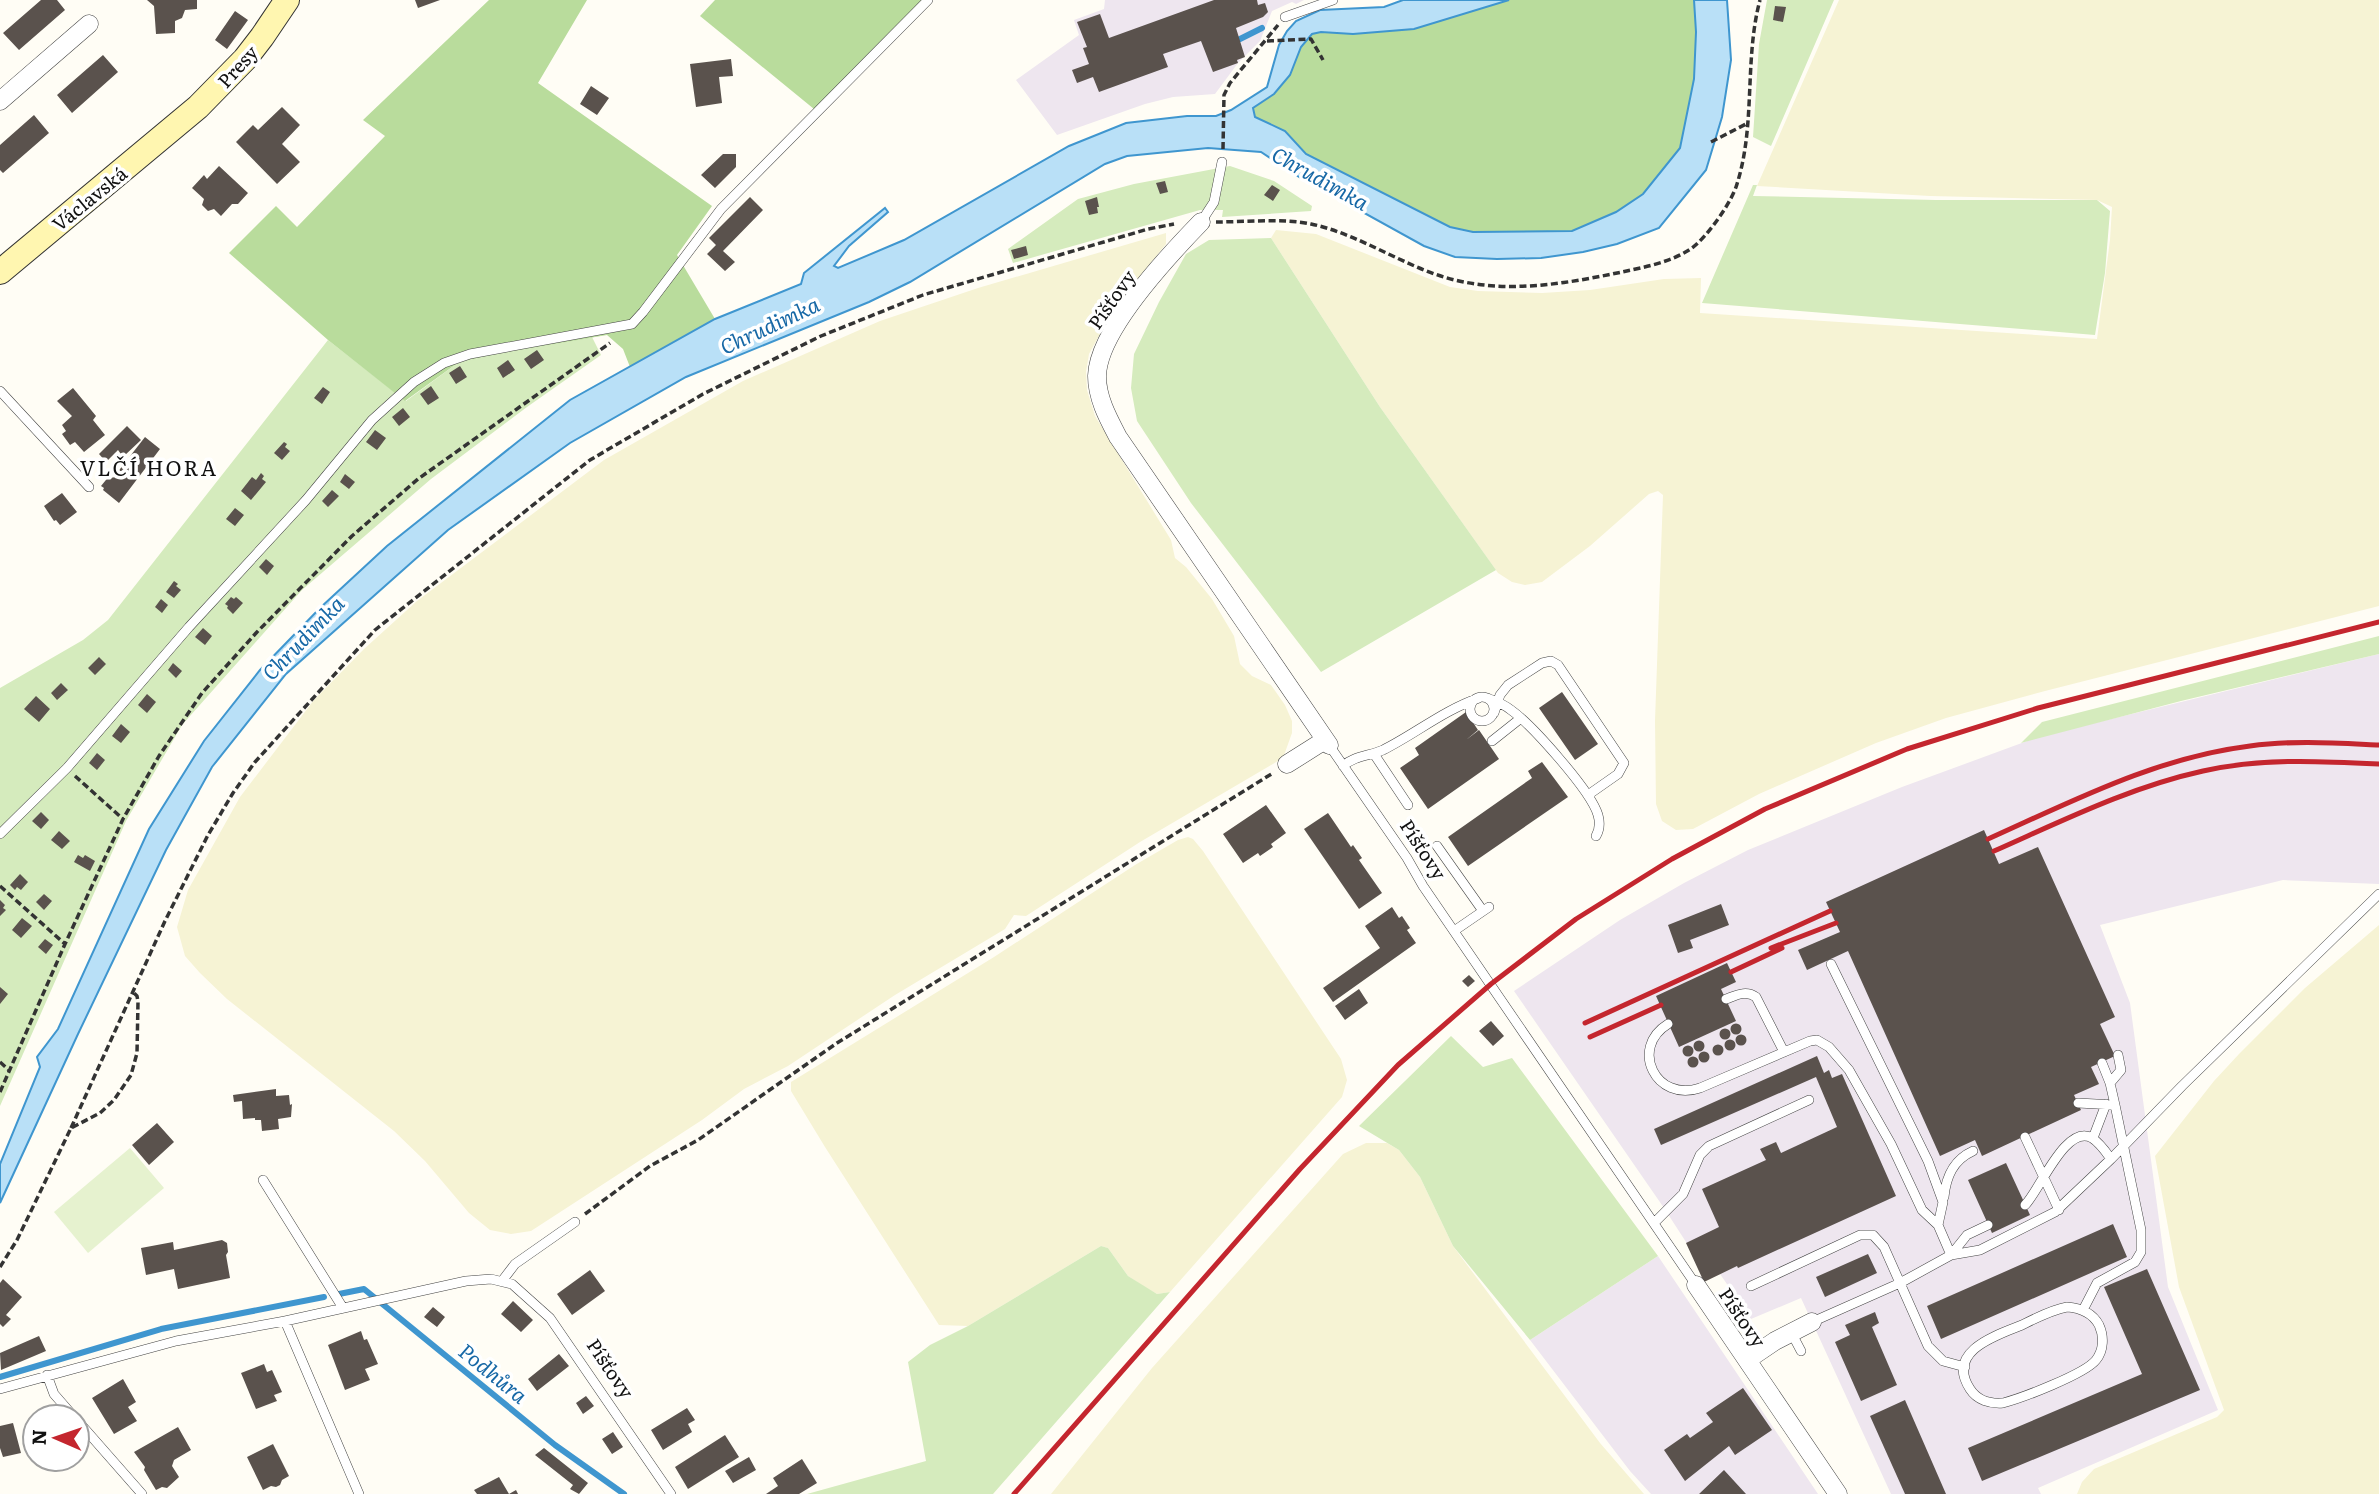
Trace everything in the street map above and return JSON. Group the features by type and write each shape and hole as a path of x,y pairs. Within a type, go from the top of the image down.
{"street":[{"name":"Presy","path":"178,124 245,59 287,0"},
{"path":"0,101 89,24"},
{"name":"Václavská","path":"0,272 178,124"},
{"name":"Píšťovy","path":"1201,222 1150,279 1105,345 1099,364 1098,389 1104,410 1118,437 1327,742"},
{"path":"1287,764 1327,742"},
{"name":"Píšťovy","path":"1696,1285 1838,1494"},
{"path":"1747,1360 1812,1322"}],"lane":[{"path":"0,834 67,768 189,627 306,500 372,420 414,382 444,363 470,354 632,324 721,209 928,0"},
{"path":"1285,17 1333,0"},
{"path":"1201,222 1214,202 1222,162"},
{"path":"0,391 89,487"},
{"path":"1588,795 1618,774 1624,763 1559,666 1546,662 1504,688 1497,702 1494,713 1490,720 1484,722 1474,719 1470,708 1474,700 1483,698 1497,702 1521,718 1577,780 1598,816 1600,824 1596,836"},
{"path":"1342,766 1374,754 1462,704 1483,698 1493,702 1494,713"},
{"path":"1492,741 1521,718"},
{"name":"Píšťovy","path":"1327,742 1696,1285"},
{"path":"1374,754 1408,805"},
{"path":"1437,846 1486,909 1454,931"},
{"path":"1812,1322 1900,1283 1951,1255 1980,1250 2059,1210 2379,894"},
{"path":"1831,964 1928,1161 1943,1202"},
{"path":"1726,999 1743,993 1751,993 1756,997 1784,1052"},
{"path":"1668,1024 1650,1046 1650,1062 1656,1077 1676,1091 1692,1091 1817,1040 1836,1054 1854,1078 1891,1144 1922,1210 1938,1226 1951,1255"},
{"path":"2110,1083 2121,1070 2118,1055"},
{"path":"2083,1310 2097,1283 2135,1262 2141,1252 2141,1230 2123,1146 2110,1105 2110,1083 2102,1063"},
{"path":"1654,1223 1683,1194 1700,1155 1709,1146 1809,1100"},
{"path":"2078,1103 2110,1105"},
{"path":"2093,1138 2110,1105"},
{"path":"2025,1205 2068,1142 2081,1136 2093,1138 2111,1159"},
{"path":"2025,1137 2059,1210"},
{"path":"1938,1226 1945,1184 1959,1159 1973,1151"},
{"path":"263,1180 343,1308"},
{"path":"0,1389 176,1341 285,1321 466,1281 502,1281 515,1264 575,1222"},
{"path":"1951,1255 1967,1235 1988,1225"},
{"path":"1751,1286 1865,1233 1873,1235 1881,1242 1932,1352 1943,1361 1965,1367"},
{"name":"Píšťovy","path":"502,1281 521,1290 550,1318 671,1494"},
{"path":"2059,1309 2083,1310 2096,1321 2103,1336 2101,1353 2083,1370 2011,1401 1996,1404 1981,1399 1970,1389 1965,1367 1969,1353 1980,1342 2059,1309"},
{"path":"285,1321 359,1494"},
{"path":"1791,1332 1801,1352"},
{"path":"47,1376 54,1394 62,1403"},
{"path":"91,1436 142,1494"}],"path":[{"path":"0,1267 22,1229 71,1128 165,921 208,835 255,762 376,630 590,460 703,394 821,336 923,295 1167,225 1201,222 1308,223 1459,281 1498,286 1551,285 1668,260 1692,248 1716,220 1737,186 1748,123 1750,71 1760,0"},
{"path":"1222,162 1224,95 1230,83 1285,17"},
{"path":"1266,41 1311,39 1323,60"},
{"path":"1711,142 1748,123"},
{"path":"0,1092 122,819 159,756 202,693 257,632 352,536 418,479 602,350 632,324"},
{"path":"575,1222 650,1166 698,1140 837,1043 1287,764"},
{"path":"67,768 122,819"},
{"path":"0,886 65,944"},
{"path":"71,1128 100,1113 114,1100 131,1075 137,1053 138,1002 133,992"},
{"path":"0,1062 10,1071"}],"shaded area":[{"path":"1105,0 1304,0 1272,11 1260,41 1238,63 1215,94 1173,97 1145,104 1057,135 1016,80 1079,35 1074,20 1104,9"},
{"path":"1839,0 2379,0 2379,606 1946,718 1876,743 1759,794 1693,829 1676,830 1662,821 1656,804 1655,721 1663,495 1658,491 1649,494 1590,546 1542,582 1525,585 1512,582 1498,573 1380,407 1271,238 1276,230 1316,234 1450,287 1478,291 1542,293 1590,290 1664,279 1701,278 1700,313 2097,339 2112,207 2097,200 1930,196 1757,186"},
{"path":"1166,233 1166,244 1115,307 1089,354 1087,390 1095,416 1171,540 1175,558 1186,567 1212,599 1234,636 1240,664 1252,676 1271,685 1285,705 1292,721 1292,733 1283,758 1140,842 1026,916 1014,915 1005,929 895,995 788,1066 744,1089 702,1120 531,1231 511,1234 490,1230 469,1213 425,1161 394,1131 227,999 185,956 177,927 188,890 240,797 314,700 364,649 417,601 604,460 743,381 880,321 978,288"},
{"path":"2379,654 2379,884 2283,880 2100,925 2130,1003 2168,1287 2218,1410 2038,1488 2041,1494 1891,1494 1801,1298 1751,1319 1720,1274 1704,1281 1686,1242 1664,1208 1514,991 1620,920 1684,883 1748,850 1902,787 2041,736"},
{"path":"1188,837 1203,851 1341,1059 1347,1080 1342,1097 1170,1292 1157,1294 1128,1276 1108,1248 1101,1246 968,1326 939,1325 825,1147 791,1091 791,1082 994,957 1135,865"},
{"path":"2379,925 2379,1494 2077,1494 2082,1482 2094,1469 2217,1417 2224,1410 2179,1287 2155,1156 2214,1081 2239,1054 2305,988"},
{"path":"1366,1143 1387,1143 1399,1150 1420,1177 1453,1246 1600,1443 1644,1494 1051,1494 1152,1368 1343,1154"},
{"path":"1658,1256 1818,1494 1651,1494 1630,1471 1530,1340"}],"green space":[{"path":"489,0 587,0 538,83 712,206 677,255 715,319 630,367 623,349 607,335 459,362 405,401 328,340 229,253 276,206 297,227 385,136 363,120"},
{"path":"715,0 922,0 814,109 700,16"},
{"path":"1509,0 1694,0 1694,79 1680,148 1643,194 1616,212 1572,231 1473,232 1450,227 1306,154 1285,131 1255,117 1253,108 1274,94 1290,75 1301,47 1312,34 1414,29"},
{"path":"1767,0 1834,0 1771,146 1753,137 1759,44"},
{"path":"1230,166 1274,181 1312,206 1311,211 1222,217 1223,210 1200,210 1013,263 1008,249 1078,199 1134,184"},
{"path":"1753,185 1757,185 1753,196 2097,200 2110,211 2105,273 2095,335 1702,303"},
{"path":"1271,238 1380,407 1496,570 1321,672 1191,503 1137,421 1131,388 1134,354 1186,254 1209,240"},
{"path":"592,337 601,355 431,479 302,590 182,725 126,821 0,1106 0,688 83,640 108,620 328,340 406,401 459,362"},
{"path":"2379,636 2379,654 2181,701 2021,743 2042,722"},
{"path":"1451,1036 1483,1067 1512,1058 1658,1256 1530,1340 1453,1246 1420,1177 1399,1150 1359,1126"},
{"path":"130,1148 164,1188 88,1253 54,1212"},
{"path":"1101,1246 1108,1248 1128,1276 1157,1294 1170,1292 993,1494 807,1494 926,1461 908,1362 930,1345 968,1326"}],"water":[{"name":"Chrudimka","path":"1403,0 1509,0 1414,29 1312,34 1301,47 1290,75 1274,94 1253,108 1255,117 1285,131 1306,154 1450,227 1473,232 1572,231 1616,212 1643,194 1680,148 1694,79 1694,0 1727,0 1731,60 1722,117 1706,170 1659,228 1617,244 1583,252 1541,258 1497,259 1455,257 1424,246 1299,177 1261,152 1208,148 1127,156 1105,164 910,282 869,302 686,377 570,443 448,530 286,674 212,767 166,850 0,1203 0,1164 40,1067 37,1057 58,1029 149,829 204,741 260,670 320,608 387,546 570,400 715,319 801,284 804,273 885,208 888,212 849,246 834,266 838,268 904,240 1069,146 1126,123 1187,116 1216,116 1231,110 1267,87 1279,45 1296,21 1320,10 1384,7"}],"building":[{"path":"41,0 57,0 65,10 19,50 3,33"},
{"path":"147,0 197,0 197,9 185,10 182,18 175,21 175,33 156,34 154,6"},
{"path":"415,0 440,0 418,8"},
{"path":"1214,0 1257,0 1258,5 1265,3 1268,12 1263,17 1236,28 1245,57 1237,60 1238,63 1213,72 1201,41 1163,54 1168,67 1099,92 1093,77 1077,83 1072,70 1089,64 1083,48 1087,47 1077,22 1100,14 1109,38"},
{"path":"1775,6 1786,7 1783,22 1773,20"},
{"path":"235,11 248,20 227,49 215,40"},
{"path":"103,55 118,72 72,113 57,95"},
{"path":"731,59 733,76 719,77 722,103 696,107 690,64"},
{"path":"591,86 609,98 597,115 580,104"},
{"path":"282,107 300,125 282,144 300,162 277,184 236,142 253,125 258,130"},
{"path":"34,115 49,133 3,173 0,170 0,145"},
{"path":"723,154 736,154 736,167 715,188 701,175"},
{"path":"219,166 248,193 221,216 214,209 208,211 202,205 204,199 192,188 204,175 207,179"},
{"path":"1165,181 1168,192 1160,194 1156,183"},
{"path":"1272,185 1280,190 1273,201 1264,195"},
{"path":"750,197 763,210 723,251 735,262 725,271 707,254 716,245 709,238"},
{"path":"1097,197 1098,213 1089,215 1085,201"},
{"path":"1026,246 1028,255 1014,259 1011,250"},
{"path":"537,350 544,360 531,369 524,359"},
{"path":"508,360 515,370 503,378 497,368"},
{"path":"460,366 467,377 456,384 449,373"},
{"path":"431,386 439,398 428,405 420,394"},
{"path":"323,387 330,392 322,404 314,398"},
{"path":"73,388 96,416 93,420 105,435 84,452 75,442 70,445 62,434 66,431 62,425 72,416 57,401"},
{"path":"403,408 410,417 399,426 392,417"},
{"path":"127,426 141,440 123,457 118,450 106,462 99,454"},
{"path":"375,430 386,438 377,450 366,442"},
{"path":"145,437 160,449 119,503 101,486 110,475 113,478"},
{"path":"284,442 290,451 282,460 274,453"},
{"path":"261,473 266,482 251,500 241,491 252,477 256,480"},
{"path":"345,474 355,482 349,489 340,482"},
{"path":"332,490 339,496 328,507 322,501"},
{"path":"62,493 77,512 60,525 44,506"},
{"path":"235,508 244,515 235,526 226,519"},
{"path":"266,559 274,566 267,575 259,567"},
{"path":"174,581 181,590 174,598 166,592"},
{"path":"231,597 236,597 243,603 233,614 225,604"},
{"path":"161,599 168,605 162,613 155,607"},
{"path":"203,628 212,636 205,645 195,637"},
{"path":"99,657 106,664 95,675 88,668"},
{"path":"173,663 182,671 176,678 168,670"},
{"path":"61,683 68,690 57,700 51,693"},
{"path":"1562,692 1598,744 1575,760 1539,708"},
{"path":"147,694 156,702 147,713 138,705"},
{"path":"36,696 50,709 39,722 24,709"},
{"path":"1466,712 1478,730 1466,740 1479,730 1499,759 1428,809 1400,768 1419,755 1415,748"},
{"path":"121,724 130,732 121,743 112,736"},
{"path":"97,753 105,760 97,770 89,763"},
{"path":"1542,762 1568,797 1468,866 1448,837 1532,778 1528,771"},
{"path":"1266,805 1286,833 1271,844 1273,847 1243,863 1223,834"},
{"path":"41,812 49,820 41,829 32,821"},
{"path":"1328,813 1351,847 1353,845 1362,858 1359,860 1382,893 1359,909 1304,829"},
{"path":"1984,830 1999,864 2038,847 2115,1017 2100,1024 2115,1056 2091,1067 2099,1084 2074,1095 2081,1110 1982,1156 1975,1140 1940,1156 1848,951 1807,970 1798,950 1840,932 1826,902"},
{"path":"59,831 70,841 62,849 51,840"},
{"path":"78,855 83,858 85,855 95,861 90,871 74,862"},
{"path":"20,874 28,882 21,890 17,887 15,890 10,885"},
{"path":"44,894 52,901 44,910 36,902"},
{"path":"0,900 6,910 0,916"},
{"path":"1721,904 1729,925 1690,940 1693,948 1678,953 1668,925"},
{"path":"1392,907 1410,928 1407,930 1416,943 1333,1002 1323,988 1380,948 1365,926"},
{"path":"22,918 32,926 21,938 12,930"},
{"path":"45,939 53,945 46,954 38,947"},
{"path":"1727,963 1736,982 1721,989 1736,1021 1679,1047 1656,996"},
{"path":"1469,975 1475,981 1468,987 1462,981"},
{"path":"0,987 8,994 0,1004"},
{"path":"1359,989 1368,1003 1345,1020 1335,1006"},
{"path":"1491,1021 1504,1036 1493,1046 1479,1031"},
{"path":"1736,1023 1742,1029 1736,1035 1730,1029"},
{"path":"1725,1028 1731,1034 1725,1040 1719,1034"},
{"path":"1741,1034 1747,1040 1741,1046 1735,1040"},
{"path":"1730,1039 1736,1045 1730,1051 1724,1045"},
{"path":"1699,1040 1705,1046 1699,1052 1693,1046"},
{"path":"1718,1044 1724,1050 1718,1056 1712,1050"},
{"path":"1688,1045 1694,1051 1688,1057 1682,1051"},
{"path":"1704,1051 1710,1057 1704,1063 1698,1057"},
{"path":"1693,1056 1699,1062 1693,1068 1687,1062"},
{"path":"1817,1056 1824,1073 1829,1070 1832,1078 1842,1074 1896,1196 1704,1282 1686,1243 1719,1227 1702,1189 1766,1160 1760,1149 1776,1142 1781,1153 1837,1127 1816,1077 1661,1145 1654,1129"},
{"path":"276,1089 276,1096 289,1095 290,1105 292,1104 291,1117 278,1119 279,1129 262,1131 261,1120 243,1119 242,1101 234,1102 233,1095"},
{"path":"157,1123 174,1142 149,1165 132,1145"},
{"path":"2006,1163 2030,1215 1992,1233 1968,1180"},
{"path":"2113,1224 2127,1257 1941,1339 1927,1306"},
{"path":"222,1240 227,1243 230,1278 178,1289 174,1269 146,1275 141,1248 173,1242 174,1250"},
{"path":"1868,1254 1877,1273 1825,1297 1816,1277"},
{"path":"2147,1269 2200,1390 1982,1481 1968,1448 2142,1374 2104,1287"},
{"path":"590,1270 605,1291 572,1315 557,1294"},
{"path":"3,1279 22,1297 6,1315 11,1319 3,1327 0,1324 0,1283"},
{"path":"513,1301 533,1320 521,1332 501,1314"},
{"path":"433,1307 445,1317 437,1327 424,1317"},
{"path":"1875,1312 1879,1323 1872,1327 1897,1385 1861,1401 1835,1342 1850,1335 1845,1325"},
{"path":"361,1331 378,1364 365,1369 370,1380 345,1390 328,1345"},
{"path":"39,1336 46,1351 1,1370 0,1353"},
{"path":"559,1354 569,1366 537,1391 528,1379"},
{"path":"264,1364 267,1372 272,1370 282,1392 274,1395 277,1401 256,1409 241,1373"},
{"path":"123,1379 136,1402 128,1407 137,1421 114,1434 92,1398"},
{"path":"1743,1388 1772,1430 1735,1455 1729,1446 1685,1481 1664,1450 1687,1434 1690,1438 1713,1422 1706,1413"},
{"path":"586,1396 594,1406 583,1414 576,1403"},
{"path":"1905,1400 1946,1494 1905,1494 1870,1416"},
{"path":"687,1408 695,1420 688,1424 692,1432 663,1450 651,1430"},
{"path":"13,1423 21,1453 3,1457 0,1448 0,1426"},
{"path":"178,1427 191,1450 174,1460 172,1466 179,1477 167,1488 156,1490 134,1452"},
{"path":"613,1432 623,1447 612,1454 602,1439"},
{"path":"725,1435 739,1457 688,1489 675,1467"},
{"path":"273,1444 289,1476 282,1480 280,1485 263,1490 247,1457"},
{"path":"544,1448 588,1483 579,1494 570,1489 573,1485 535,1455"},
{"path":"749,1457 756,1470 733,1483 725,1471"},
{"path":"802,1459 817,1483 799,1494 766,1494 778,1486 773,1478"},
{"path":"1724,1470 1746,1494 1699,1494"},
{"path":"499,1477 509,1494 477,1494 474,1490"}],"waterway":[{"path":"1240,39 1262,28"},
{"name":"Podhůra","path":"339,1294 364,1289 555,1445 624,1494"},
{"name":"Podhůra","path":"0,1377 161,1329 324,1297"}],"railway":[{"path":"1014,1494 1300,1169 1398,1065 1491,984 1576,919 1672,859 1765,809 1907,749 2038,708 2379,622"},
{"path":"1988,839 2116,782 2181,760 2250,746 2282,743 2379,745"},
{"path":"1994,851 2123,795 2203,771 2269,762 2379,764"},
{"path":"1585,1023 1830,911"},
{"path":"1771,948 1836,923"},
{"path":"1731,972 1782,948"},
{"path":"1590,1037 1661,1005"}],"district":[{"name":"VLČÍ HORA","path":"149,466"}]}
